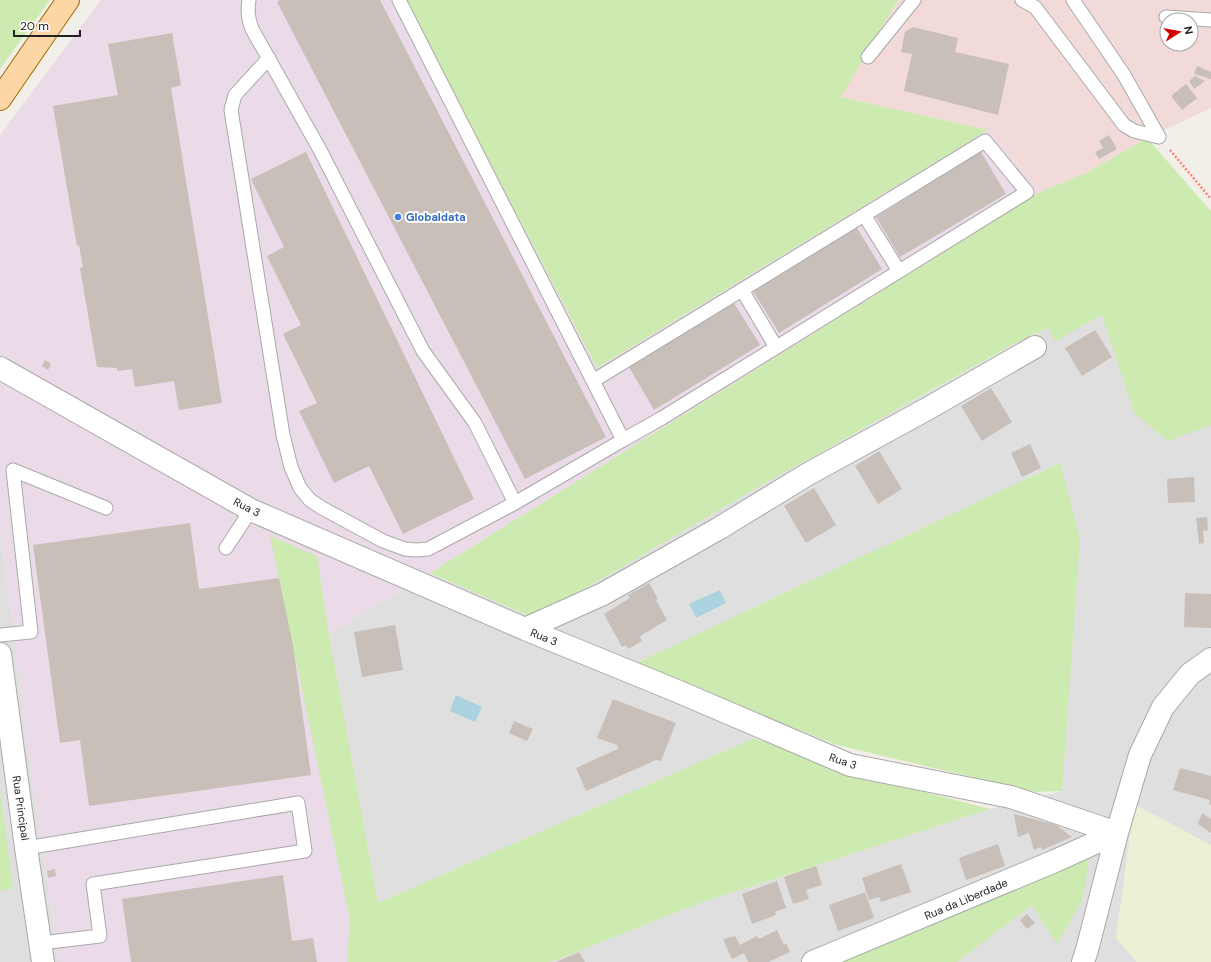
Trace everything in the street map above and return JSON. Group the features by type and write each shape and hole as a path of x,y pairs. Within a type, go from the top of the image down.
{"main road":[{"path":"0,99 68,0"}],"street":[{"path":"525,629 603,594 718,529 808,474 927,409 1035,347"},
{"name":"Rua 3","path":"0,368 251,510 525,629 677,691 850,765 1011,798 1117,833"},
{"name":"Rua Principal","path":"0,654 26,848 42,953"},
{"path":"1080,958 1140,755 1163,707 1190,674 1211,660"},
{"name":"Rua da Liberdade","path":"813,962 1055,861 1117,833"}],"lane":[{"path":"249,0 247,7 248,19 252,29 320,150 423,351 475,423 515,503"},
{"path":"399,0 623,440"},
{"path":"868,57 914,0"},
{"path":"1022,0 1035,7 1124,126 1134,131 1159,137"},
{"path":"1074,0 1124,75 1159,137"},
{"path":"1199,19 1211,20"},
{"path":"269,58 235,95 231,110 283,435 291,467 300,488 310,500 383,541 405,549 428,549 515,503 662,418 1026,192 985,141 593,381"},
{"path":"864,215 899,271"},
{"path":"742,290 776,347"},
{"path":"0,635 31,632 13,470 106,508"},
{"path":"226,548 251,510"},
{"path":"26,848 298,803 305,852 93,884 100,936 42,953"}],"path":[{"path":"1159,137 1211,199"}],"shaded area":[{"path":"101,0 407,0 417,23 597,368 988,130 1040,192 430,573 329,634 378,903 356,962 59,962 26,738 12,616 0,534 0,135"},
{"path":"898,0 1211,0 1211,108 1147,138 1086,173 1040,192 988,130 840,97"},
{"path":"1211,272 1211,878 1116,938 1137,962 551,962 697,904 990,809 1062,791 1060,463 634,664 761,715 754,738 378,903 329,634 430,573 527,615 550,609 760,486 1013,345 1048,328"},
{"path":"0,534 12,616 26,738 59,962 0,962"}],"green space":[{"path":"0,0 50,0 0,69"},
{"path":"407,0 898,0 841,97 988,130 597,368 417,23"},
{"path":"1147,138 1211,211 1211,425 1168,441 1134,413 1102,315 1055,341 1048,328 1012,345 760,486 550,609 527,615 430,573 1040,192 1086,173"},
{"path":"1060,463 1080,538 1062,791 1035,792 837,745 634,664"},
{"path":"270,536 317,556 329,634 378,903 754,738 846,772 990,809 697,904 551,962 347,962 350,920"},
{"path":"0,789 13,889 0,890"},
{"path":"1134,804 1211,845 1211,962 1137,962 1116,938"},
{"path":"1089,859 1083,899 1057,944 1032,905 957,962 838,962 964,898"}],"water":[{"path":"720,590 726,603 696,618 689,604"},
{"path":"456,695 482,707 475,722 450,711"}],"building":[{"path":"280,0 380,0 606,437 525,479 277,2"},
{"path":"913,27 958,38 955,52 1009,64 998,115 904,91 912,54 901,52 905,32"},
{"path":"172,33 181,85 171,88 222,403 179,410 174,381 135,387 132,369 117,371 117,368 97,367 80,268 83,267 79,245 77,246 53,106 118,95 108,44"},
{"path":"1197,66 1211,72 1211,79 1194,74"},
{"path":"1195,76 1205,81 1194,89 1189,81"},
{"path":"1186,84 1197,98 1182,110 1171,96"},
{"path":"1109,135 1117,149 1099,159 1095,152 1103,148 1099,141"},
{"path":"306,152 474,499 403,534 369,466 334,483 299,411 317,403 283,334 301,325 267,256 284,247 251,179"},
{"path":"981,152 1006,194 900,257 876,217"},
{"path":"857,228 882,269 779,333 753,291"},
{"path":"734,303 760,345 654,410 629,367"},
{"path":"1095,330 1112,357 1082,376 1065,348"},
{"path":"45,360 51,364 48,370 42,366"},
{"path":"991,388 1012,422 982,441 961,406"},
{"path":"1030,444 1041,468 1022,477 1011,453"},
{"path":"879,451 902,489 878,504 855,466"},
{"path":"1194,477 1195,502 1168,503 1167,479"},
{"path":"814,488 836,525 806,543 784,506"},
{"path":"1207,517 1208,530 1203,531 1204,543 1199,544 1196,518"},
{"path":"190,523 199,589 279,578 293,645 311,775 89,806 80,740 60,743 33,545"},
{"path":"649,583 667,620 640,636 642,641 628,649 626,645 622,647 604,614 630,598 628,595"},
{"path":"1185,593 1211,594 1211,628 1184,627"},
{"path":"395,625 403,670 362,677 354,632"},
{"path":"613,699 676,723 661,761 656,760 586,791 576,768 618,749 617,745 597,738"},
{"path":"514,721 533,729 527,741 509,733"},
{"path":"1180,768 1211,776 1211,805 1209,804 1210,800 1173,790"},
{"path":"1202,813 1211,819 1211,833 1198,824"},
{"path":"1014,814 1056,825 1072,837 1042,850 1041,847 1034,850 1029,833 1018,837"},
{"path":"998,844 1005,866 966,880 959,858"},
{"path":"901,864 911,892 881,902 879,897 869,900 862,878"},
{"path":"816,866 822,885 806,890 809,899 793,904 784,877"},
{"path":"55,869 56,876 48,878 47,871"},
{"path":"283,875 292,941 313,938 317,962 131,962 122,899"},
{"path":"777,881 786,908 775,912 776,915 752,924 742,894"},
{"path":"865,892 874,918 838,931 829,905"},
{"path":"1027,914 1035,923 1027,929 1020,920"},
{"path":"777,930 784,945 786,943 790,952 768,962 748,962 744,953 732,959 723,939 735,936 740,945 757,936 759,939"},
{"path":"579,952 585,962 556,962"}],"place":[{"name":"Globaldata","path":"398,217"}]}
